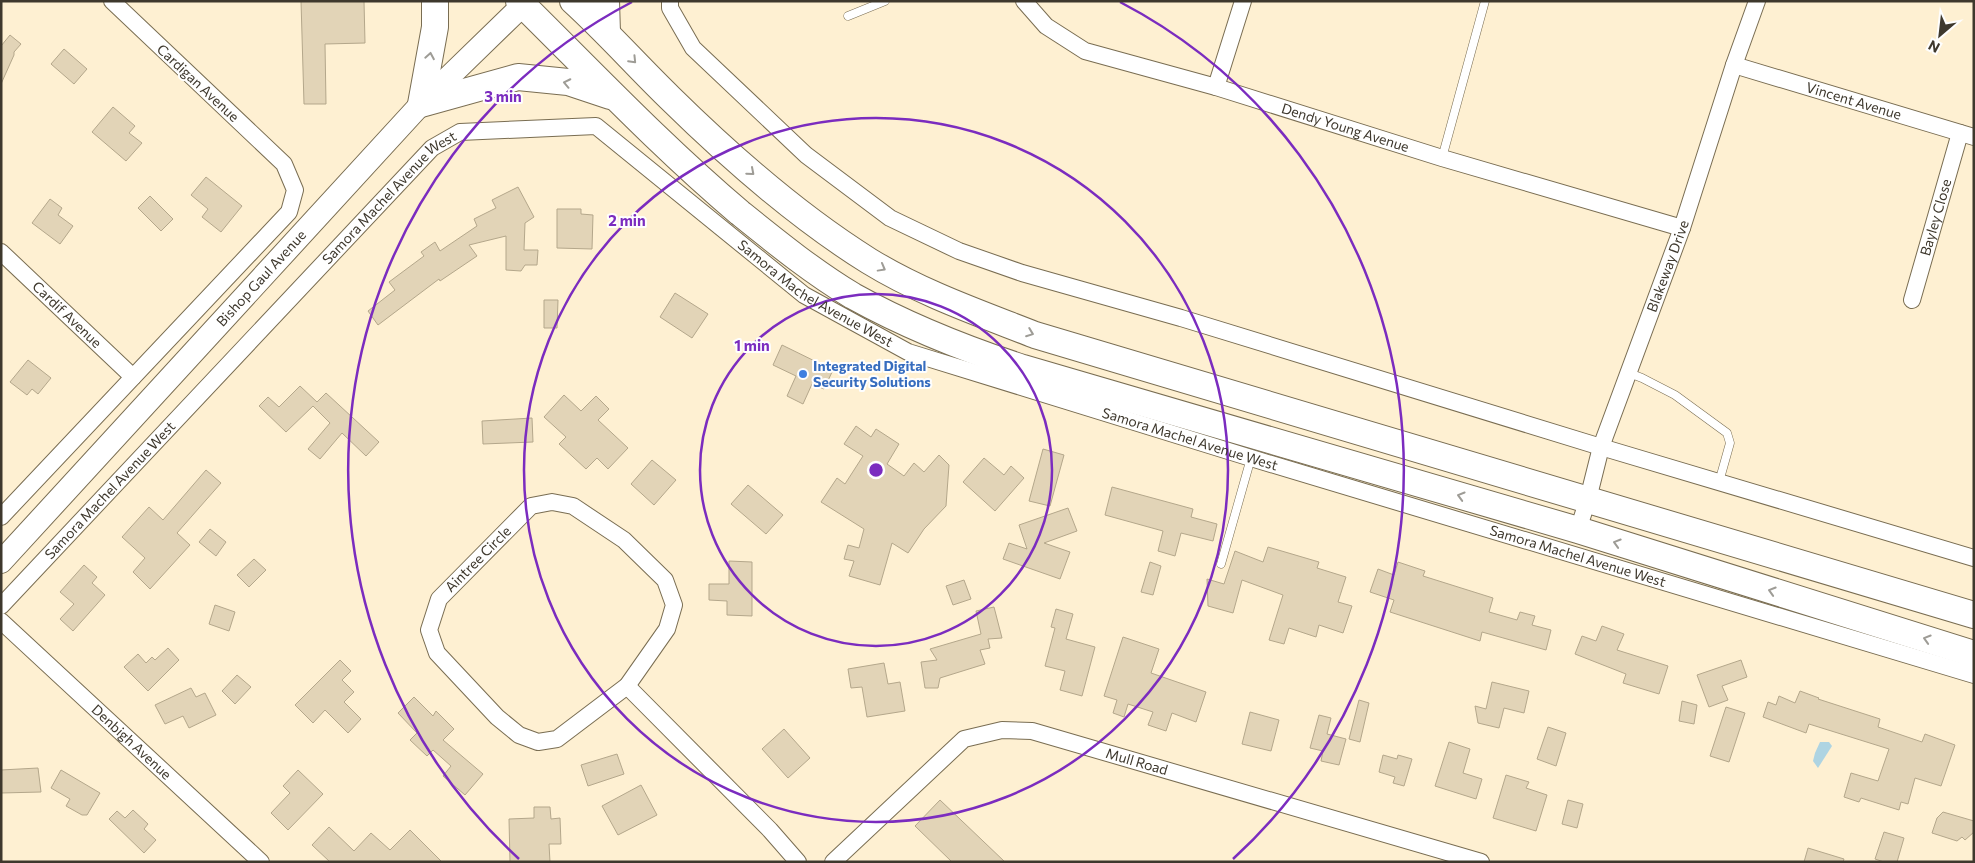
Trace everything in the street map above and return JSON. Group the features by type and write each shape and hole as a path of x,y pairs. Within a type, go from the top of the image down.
{"highway":[{"path":"435,1 435,27 421,104 518,77 568,82 614,97"},
{"path":"574,1 669,97 763,182 831,235 870,261 920,289 1035,335 1974,615"},
{"path":"606,1 607,33"},
{"name":"Samora Machel Avenue West","path":"523,3 614,97 681,160 773,240 852,295 972,352 1578,530 1974,654"}],"main road":[{"name":"Bishop Gaul Avenue","path":"1,562 421,104 523,3"}],"street":[{"name":"Cardigan Avenue","path":"112,1 284,164"},
{"path":"670,1 670,8 693,48 806,155 890,218 959,250 1022,273 1191,321 1601,447 1974,558"},
{"name":"Dendy Young Avenue","path":"1024,1 1046,26 1086,51 1216,87 1442,158 1682,228"},
{"path":"1216,87 1243,1"},
{"name":"Blakeway Drive","path":"1578,530 1601,447 1682,228 1734,65 1757,1"},
{"name":"Vincent Avenue","path":"1734,65 1967,135"},
{"name":"Samora Machel Avenue West","path":"1,606 432,148 460,132 596,126 804,295 908,352 1251,458 1974,675"},
{"name":"Bayley Close","path":"1912,300 1967,135"},
{"name":"Bishop Gaul Avenue","path":"1,517 289,212 296,190 284,164"},
{"name":"Cardif Avenue","path":"1,252 133,377"},
{"name":"Aintree Circle","path":"552,502 573,506 624,540 665,580 674,605 667,629 627,686 557,739 538,742 519,735 497,717 436,653 429,630 439,599 531,506 552,502"},
{"name":"Denbigh Avenue","path":"1,621 261,862"},
{"path":"627,686 770,830 798,862"},
{"name":"Mull Road","path":"833,862 964,739 1002,730 1032,731 1481,862"}],"lane":[{"path":"848,16 885,1"},
{"path":"1442,158 1485,1"},
{"path":"1629,373 1675,395 1727,433 1730,443 1719,482"},
{"path":"1221,564 1251,458"}],"water":[{"path":"1820,742 1829,742 1832,746 1818,768 1813,761"}],"building":[{"path":"301,1 364,1 365,43 325,44 326,104 304,104"},
{"path":"10,35 21,44 14,52 1,84 1,46"},
{"path":"64,49 87,69 74,84 51,64"},
{"path":"113,107 135,126 129,133 142,143 126,161 92,132"},
{"path":"206,177 242,206 221,232 202,217 208,209 191,195"},
{"path":"518,187 534,217 525,223 524,250 538,250 537,265 525,265 521,271 506,270 506,236 469,245 477,256 440,281 439,279 378,325 368,311 395,290 389,282 424,256 421,252 435,242 440,251 477,226 474,219 496,208 492,200"},
{"path":"150,196 173,219 161,231 138,208"},
{"path":"50,199 62,208 58,215 73,226 60,244 32,223"},
{"path":"557,209 581,209 581,214 593,215 592,249 557,248"},
{"path":"675,293 708,314 692,338 660,317"},
{"path":"544,300 558,300 557,328 544,328"},
{"path":"782,345 833,370 824,389 812,384 803,404 787,396 796,376 773,365"},
{"path":"28,360 51,378 38,394 32,389 27,395 10,382"},
{"path":"300,386 317,402 326,393 379,442 366,456 342,433 320,459 308,449 330,423 313,406 286,432 259,406 268,397 279,407"},
{"path":"564,395 581,411 596,396 609,409 598,420 628,448 608,469 597,458 586,469 559,444 566,437 544,417"},
{"path":"532,418 533,442 483,444 482,421"},
{"path":"856,426 871,437 876,429 899,444 887,464 904,476 914,463 924,472 939,455 949,465 946,506 924,529 908,553 892,543 880,585 849,576 854,561 844,559 848,545 859,548 864,529 821,502 837,478 845,484 863,456 844,444"},
{"path":"1043,449 1064,455 1050,506 1029,501"},
{"path":"984,458 1004,475 1011,466 1024,478 995,511 963,482"},
{"path":"652,460 676,480 654,505 631,484"},
{"path":"206,470 221,483 177,533 190,545 150,589 133,572 145,558 122,537 149,507 163,520"},
{"path":"748,485 783,515 766,534 731,504"},
{"path":"1112,487 1193,509 1191,517 1217,524 1213,541 1181,533 1175,556 1158,551 1163,531 1105,515"},
{"path":"1068,508 1077,531 1044,543 1070,552 1060,579 1003,559 1009,543 1027,549 1019,525"},
{"path":"210,529 226,542 216,556 199,542"},
{"path":"1268,547 1319,562 1317,568 1346,577 1338,602 1352,606 1343,633 1319,625 1316,637 1289,628 1284,644 1269,640 1283,595 1242,580 1233,613 1208,606 1207,579 1224,584 1235,551 1263,562"},
{"path":"254,559 266,570 249,587 237,575"},
{"path":"729,561 752,562 752,616 727,615 727,601 709,600 709,584 729,584"},
{"path":"1150,562 1161,566 1153,595 1141,592"},
{"path":"1398,562 1425,571 1423,576 1493,598 1489,612 1517,620 1520,612 1535,616 1532,625 1551,630 1546,650 1482,632 1480,641 1390,612 1394,600 1370,592 1378,569 1394,575"},
{"path":"84,565 97,577 92,583 105,595 73,631 60,619 74,604 60,592"},
{"path":"964,580 971,599 953,605 946,586"},
{"path":"215,605 235,612 229,631 209,624"},
{"path":"994,607 1002,638 988,639 990,648 980,650 985,664 940,678 938,688 925,688 921,662 937,660 930,649 981,634 976,611"},
{"path":"1056,609 1073,614 1066,639 1095,647 1082,696 1060,690 1065,671 1045,666 1055,628 1051,627"},
{"path":"1602,626 1624,634 1617,650 1668,666 1659,694 1623,683 1626,674 1575,654 1582,636 1596,641"},
{"path":"1123,637 1159,649 1151,673 1206,692 1196,722 1172,713 1166,731 1148,725 1153,712 1128,704 1124,717 1113,713 1117,700 1104,696"},
{"path":"168,648 179,660 148,691 124,667 138,654 146,663 152,657 155,660"},
{"path":"340,660 351,671 342,680 354,692 344,702 361,719 348,733 325,710 313,723 295,705"},
{"path":"1741,660 1747,677 1722,686 1728,700 1709,707 1697,675"},
{"path":"884,663 888,684 900,682 905,711 867,717 862,687 851,688 848,669"},
{"path":"237,675 251,687 235,704 222,691"},
{"path":"1492,682 1529,691 1524,713 1504,708 1499,728 1478,723 1475,706 1486,709"},
{"path":"191,688 196,697 205,693 216,715 189,728 183,716 165,724 155,705"},
{"path":"1800,691 1818,699 1880,719 1878,727 1922,742 1925,734 1955,745 1941,786 1915,778 1908,804 1901,802 1899,810 1861,798 1859,802 1844,797 1851,773 1878,781 1889,749 1809,724 1806,733 1763,717 1768,702 1776,705 1779,696 1795,703"},
{"path":"414,697 433,716 436,711 454,729 443,740 483,774 465,795 443,776 451,766 433,750 427,756 410,740 417,733 398,713"},
{"path":"1359,700 1369,703 1360,742 1349,739"},
{"path":"1682,701 1697,705 1694,724 1679,721"},
{"path":"1726,707 1745,713 1729,762 1710,756"},
{"path":"1250,712 1279,720 1271,751 1242,744"},
{"path":"1319,715 1331,718 1327,734 1346,739 1339,765 1321,761 1323,751 1310,748"},
{"path":"1548,727 1566,733 1556,766 1537,759"},
{"path":"784,729 810,758 788,778 762,749"},
{"path":"1449,742 1470,749 1463,773 1482,779 1476,799 1435,786"},
{"path":"617,754 624,774 588,786 581,765"},
{"path":"1383,755 1397,759 1398,755 1412,759 1404,786 1393,783 1395,777 1379,772"},
{"path":"38,768 41,792 1,793 1,770"},
{"path":"61,770 100,793 87,815 82,815 66,806 70,799 51,788"},
{"path":"298,770 323,794 288,830 271,813 290,793 283,786"},
{"path":"1506,775 1529,782 1526,788 1547,795 1536,831 1493,818"},
{"path":"641,785 657,815 618,835 602,806"},
{"path":"940,800 1005,862 952,862 915,826"},
{"path":"1568,800 1583,804 1577,828 1562,824"},
{"path":"534,807 550,807 551,819 560,818 561,844 549,844 550,862 510,862 509,819 534,818"},
{"path":"133,810 148,824 144,829 156,840 144,853 109,819 117,811 125,818"},
{"path":"1943,812 1974,821 1974,832 1965,840 1962,837 1957,841 1932,833 1937,818"},
{"path":"329,827 354,851 371,833 390,850 410,830 442,862 330,862 312,845"},
{"path":"1884,832 1904,838 1897,862 1884,862 1875,859"},
{"path":"1808,848 1844,859 1843,862 1804,862"}],"place":[{"name":"Integrated Digital Security Solutions","path":"803,374"}]}
